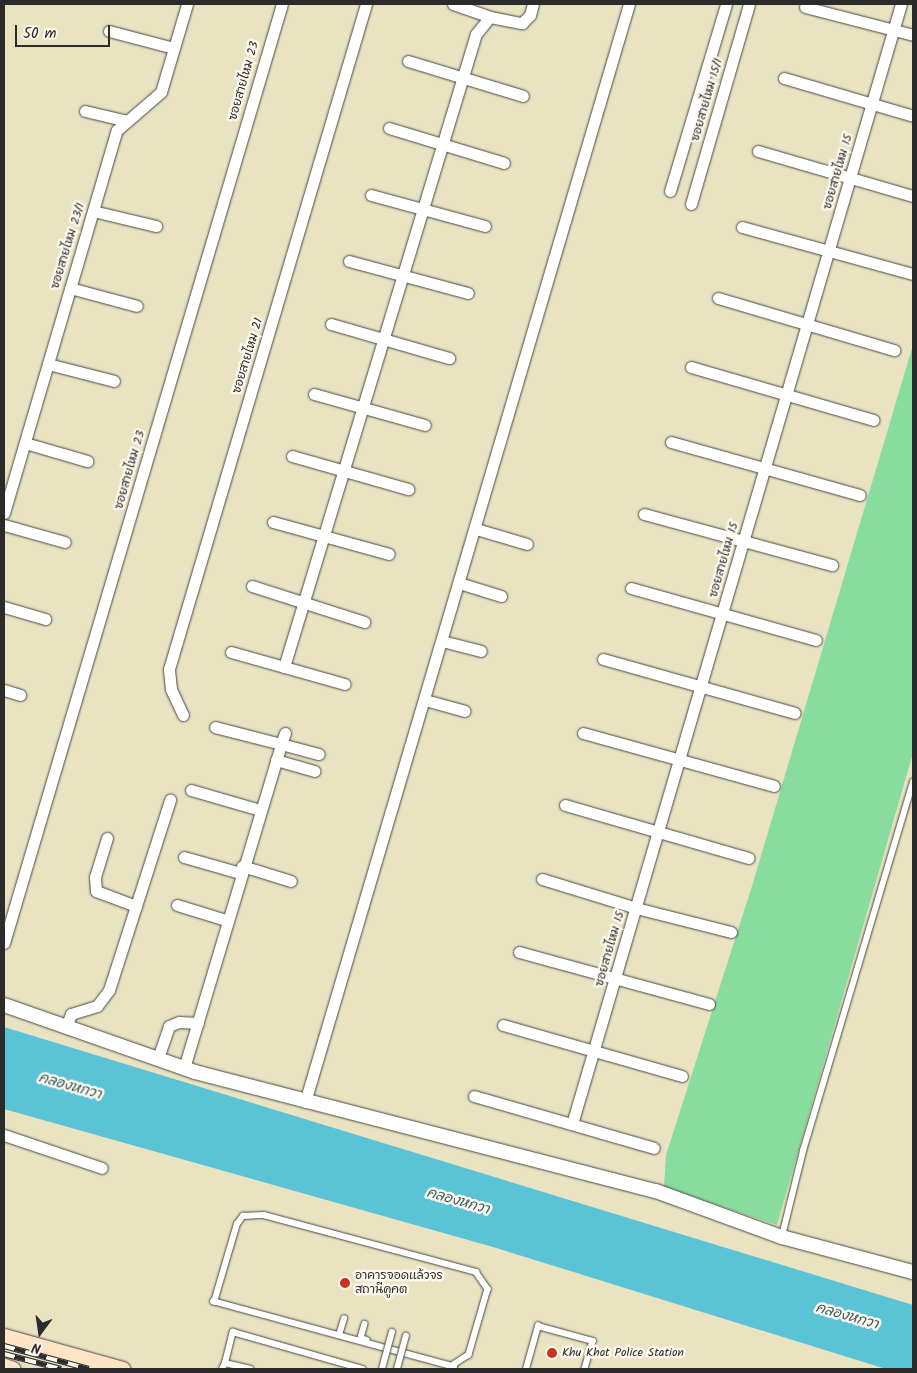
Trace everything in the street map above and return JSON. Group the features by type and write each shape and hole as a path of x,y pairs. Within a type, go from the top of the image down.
{"main road":[{"path":"4,1336 122,1369"},
{"path":"4,1366 13,1369"}],"street":[{"name":"ซอยสายไหม 23/1","path":"4,513 117,130 161,92 187,4"},
{"name":"ซอยสายไหม 23","path":"4,943 282,4"},
{"name":"ซอยสายไหม 21","path":"183,715 171,689 169,669 366,4"},
{"path":"453,4 490,17 522,23 530,15 533,4"},
{"path":"305,1102 476,529 629,4"},
{"name":"ซอยสายไหม 15/1","path":"670,191 726,4"},
{"name":"ซอยสายไหม 15/1","path":"691,204 750,4"},
{"name":"ซอยสายไหม 15","path":"572,1124 901,4"},
{"path":"805,7 913,35"},
{"path":"284,667 382,339 404,277 476,34 490,17"},
{"path":"109,31 174,48"},
{"path":"408,61 524,96"},
{"path":"784,78 913,116"},
{"path":"85,111 127,121"},
{"path":"389,128 504,163"},
{"path":"758,151 913,196"},
{"path":"372,195 485,226"},
{"path":"93,211 156,226"},
{"path":"742,227 913,274"},
{"path":"349,261 468,293"},
{"path":"70,288 137,306"},
{"path":"718,298 894,350"},
{"path":"331,324 449,358"},
{"path":"48,364 114,380"},
{"path":"691,367 786,397 873,420"},
{"path":"314,394 426,425"},
{"path":"671,442 860,495"},
{"path":"25,444 87,461"},
{"path":"292,456 408,489"},
{"path":"644,514 832,565"},
{"path":"273,522 388,554"},
{"path":"4,525 64,542"},
{"path":"476,529 527,544"},
{"path":"459,583 501,596"},
{"path":"252,586 364,622"},
{"path":"631,588 816,640"},
{"path":"4,607 44,619"},
{"path":"442,642 481,651"},
{"path":"231,652 345,684"},
{"path":"602,658 795,713"},
{"path":"4,690 20,695"},
{"path":"425,700 465,711"},
{"path":"215,727 319,754"},
{"path":"184,1068 241,870 285,733"},
{"path":"583,733 774,786"},
{"path":"276,760 314,771"},
{"path":"191,790 260,810"},
{"path":"66,1027 72,1014 103,1001 170,800"},
{"path":"565,805 749,858"},
{"path":"107,838 94,877 96,891 136,906"},
{"path":"184,857 291,881"},
{"path":"542,879 636,908 731,932"},
{"path":"177,905 226,920"},
{"path":"519,952 709,1004"},
{"path":"4,1005 184,1068 305,1102 656,1191 782,1236 913,1272"},
{"path":"158,1058 170,1026 179,1022 198,1022"},
{"path":"503,1026 682,1076"},
{"path":"474,1096 654,1148"},
{"path":"4,1135 102,1168"}],"lane":[{"path":"782,1236 803,1150 913,782"},
{"path":"365,1324 361,1338 454,1367 469,1355 488,1289 476,1272 264,1215 243,1216 237,1224 214,1302 450,1366 449,1369"},
{"path":"339,1335 344,1318"},
{"path":"526,1369 538,1326 593,1340 585,1369"},
{"path":"222,1369 233,1332 363,1369"},
{"path":"382,1369 392,1332"},
{"path":"397,1369 406,1336"},
{"path":"225,1362 250,1369"}],"green space":[{"path":"913,345 913,753 777,1225 664,1187 666,1155 752,886"}],"water":[{"name":"คลองหกวา","path":"4,1027 913,1305 913,1369 886,1369 493,1247 4,1109"}],"railway":[{"path":"4,1346 89,1369"},
{"path":"4,1354 61,1369"}],"place":[{"name":"อาคารจอดแล้วจร สถานีคูคต","path":"345,1283"},
{"name":"Khu Khot Police Station","path":"552,1353"}]}
